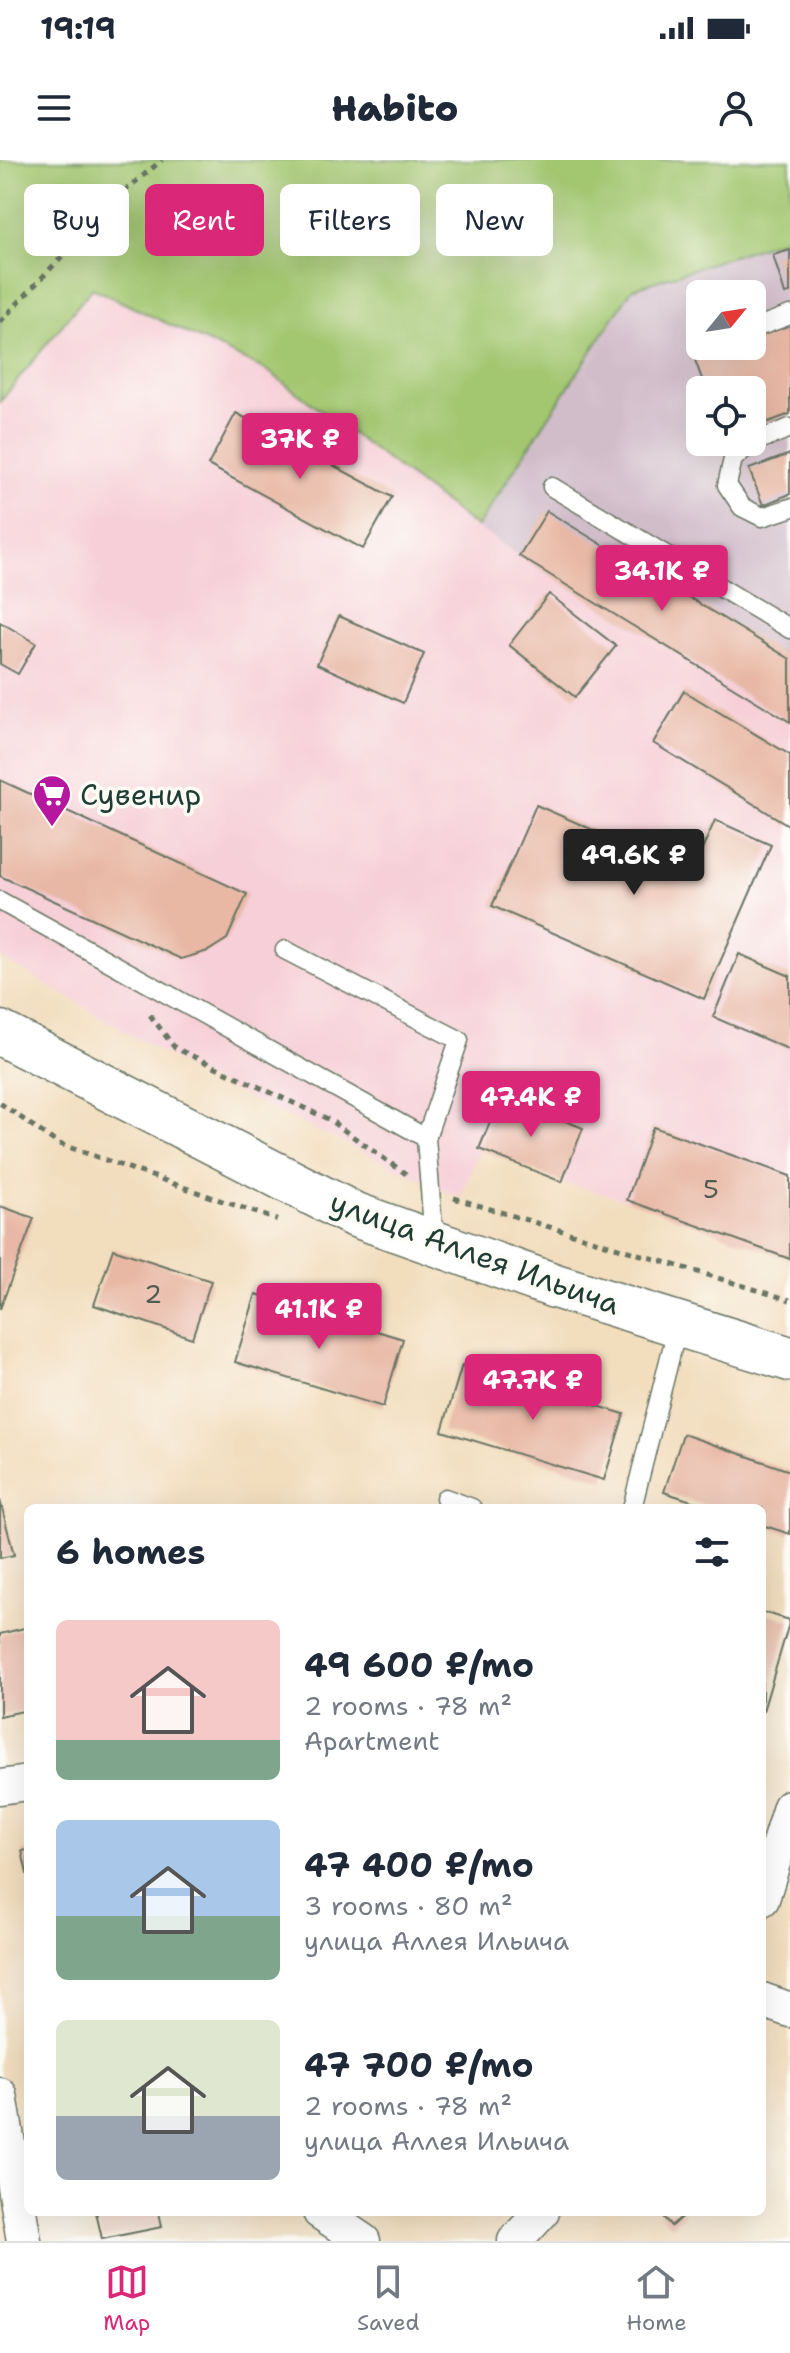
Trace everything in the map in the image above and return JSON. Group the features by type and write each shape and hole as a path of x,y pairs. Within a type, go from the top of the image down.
{"main road":[{"name":"улица Аллея Ильича","path":"0,1033 353,1214 678,1325 790,1359"}],"street":[{"path":"0,1787 24,1784"},
{"path":"766,1886 790,1807"},
{"path":"766,2001 790,2010"},
{"path":"0,2095 24,2241"},
{"path":"326,2216 363,2241"},
{"path":"515,2241 538,2216"}],"lane":[{"path":"766,324 790,315"},
{"path":"790,428 751,443 733,459 727,485 742,507 762,517 790,508"},
{"path":"552,487 790,629"},
{"path":"0,901 426,1138"},
{"path":"285,950 459,1040 426,1138 434,1244"},
{"path":"633,1504 678,1325"},
{"path":"445,1498 461,1504"}],"path":[{"path":"0,322 122,193 162,160"}],"shaded area":[{"path":"790,237 790,722 519,556 477,527 632,289"},
{"path":"92,288 268,371 519,556 790,722 790,1259 627,1200 562,1182 480,1149 461,1198 203,1077 0,957 0,402"}],"green space":[{"path":"0,160 790,160 790,237 632,289 477,527 268,371 92,288 0,402"}],"building":[{"path":"790,250 790,293 785,294 773,255"},
{"path":"790,325 790,414 766,423 766,376 701,376 695,360 766,360 766,334"},
{"path":"236,413 392,497 363,549 208,465"},
{"path":"790,454 790,494 763,505 749,469"},
{"path":"547,511 790,659 790,722 519,556"},
{"path":"549,594 616,646 575,697 509,645"},
{"path":"339,616 424,654 403,703 317,664"},
{"path":"0,622 36,643 18,674 0,664"},
{"path":"684,691 790,755 790,826 653,743"},
{"name":"Сувенир","path":"0,780 247,894 227,939 208,951 181,959 0,876"},
{"path":"536,805 692,873 715,820 771,845 704,999 492,906"},
{"path":"739,954 790,976 790,1050 713,1017"},
{"path":"501,1095 583,1128 562,1182 479,1149"},
{"path":"653,1127 790,1176 790,1259 627,1200"},
{"path":"0,1206 34,1218 0,1309"},
{"path":"113,1249 211,1281 192,1338 94,1305"},
{"path":"256,1294 403,1339 383,1407 235,1362"},
{"path":"462,1365 624,1414 604,1480 442,1431"},
{"path":"683,1434 790,1471 790,1534 766,1526 766,1504 701,1504 664,1492"},
{"path":"0,1500 14,1555 0,1558"},
{"path":"766,1613 790,1620 766,1701"},
{"path":"24,1628 24,1711 0,1716 0,1634"},
{"path":"97,2216 160,2216 162,2227 102,2239"},
{"path":"662,2216 682,2216 671,2226"}],"place":[{"name":"Сувенир","path":"52,828"}]}
